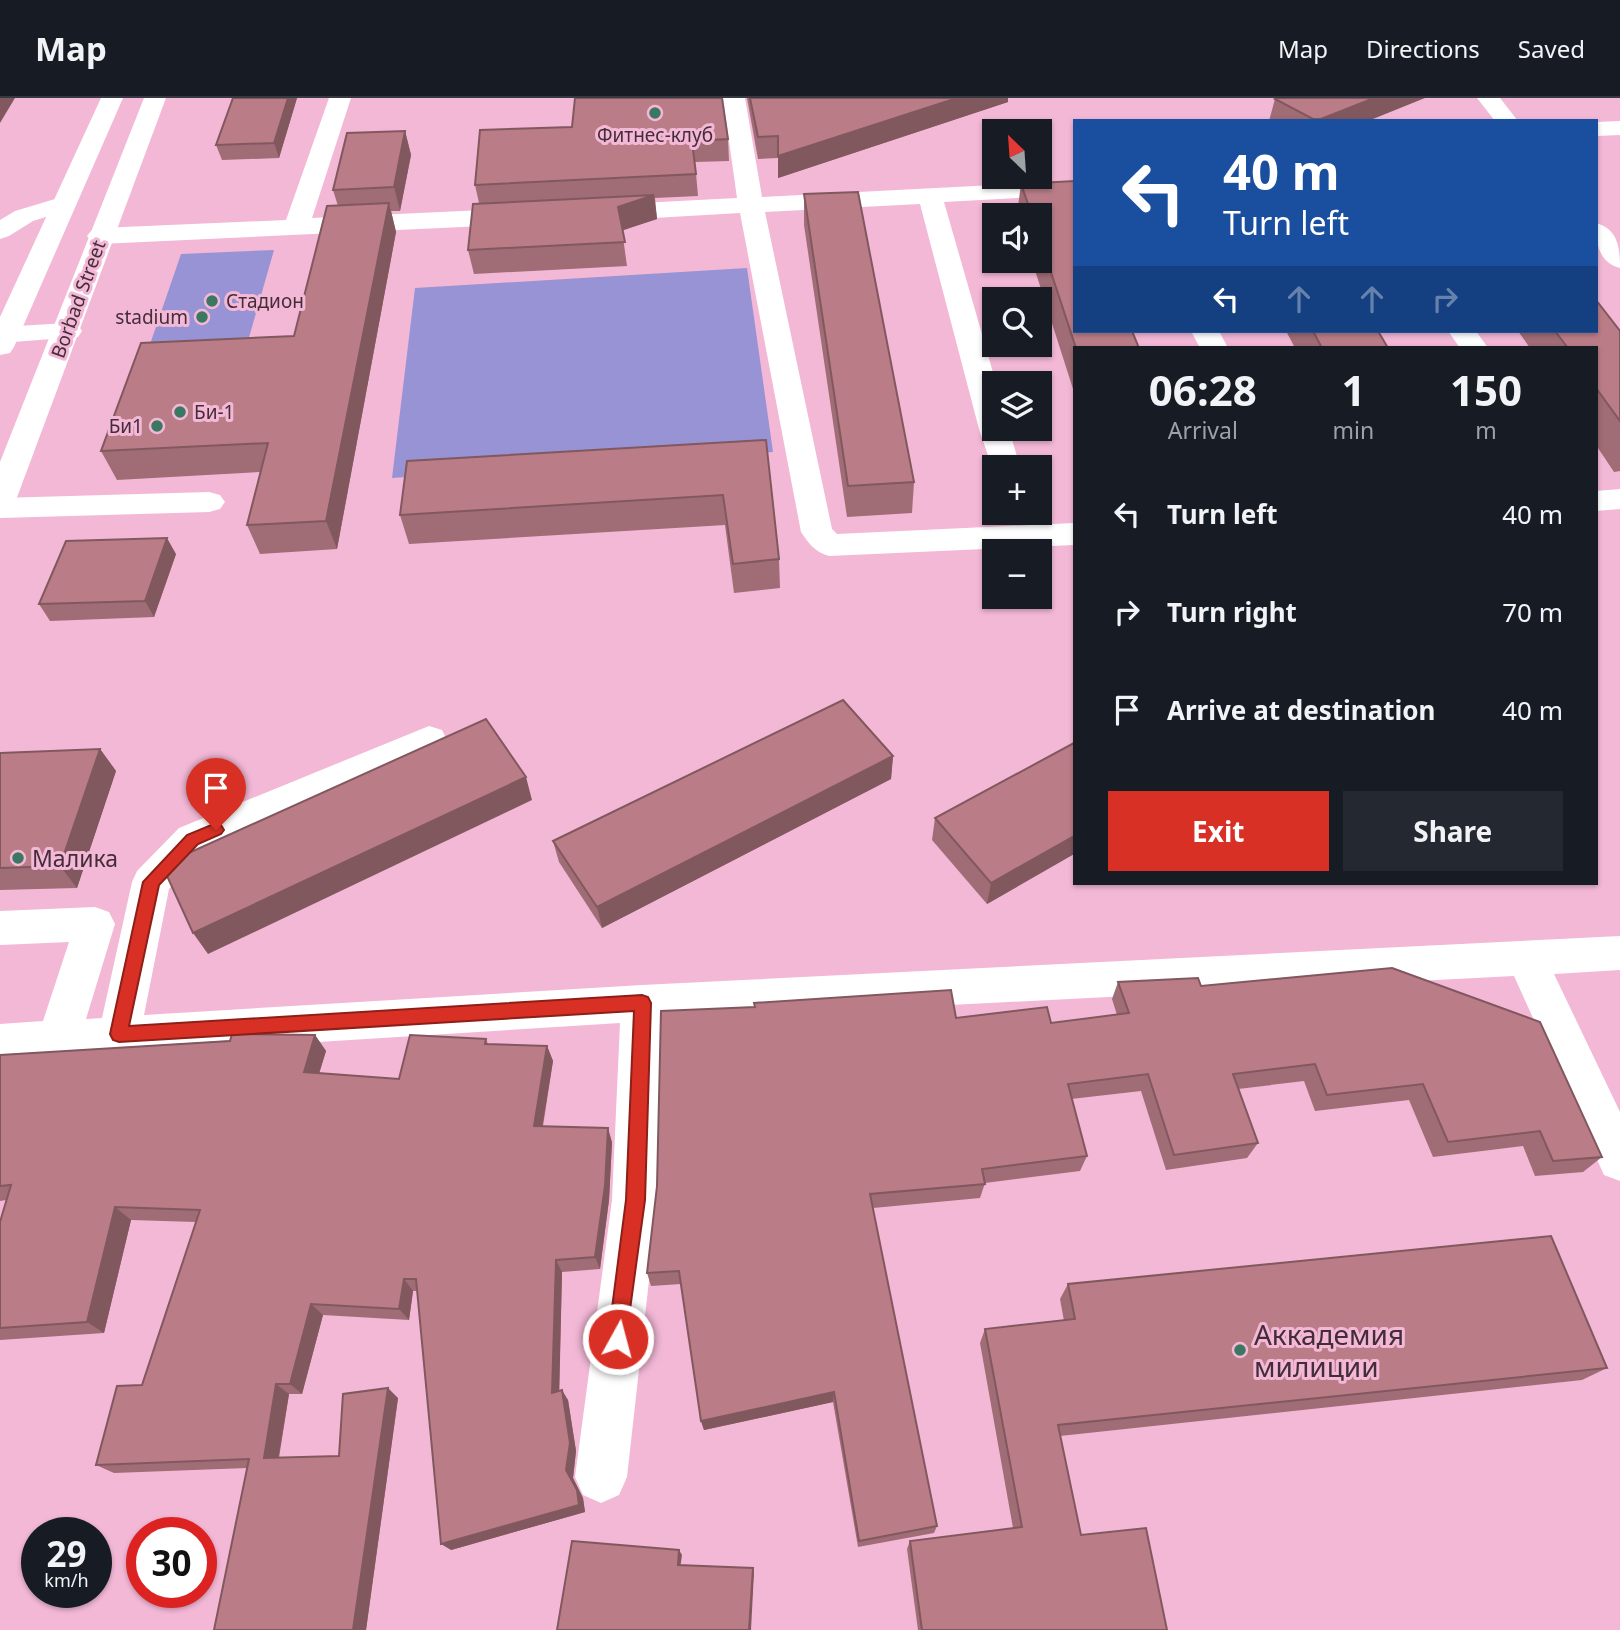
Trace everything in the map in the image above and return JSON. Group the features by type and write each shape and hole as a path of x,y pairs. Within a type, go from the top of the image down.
{"street":[{"path":"2,339 112,98"},
{"name":"Borbad Street","path":"0,500 68,331 100,236 155,98"},
{"path":"296,227 340,98"},
{"path":"734,98 751,206 817,532 828,545 1020,525 1073,534"},
{"path":"1488,98 1505,119"},
{"path":"1598,129 1620,128"},
{"path":"572,214 1073,188"},
{"path":"930,195 982,385"},
{"path":"0,231 24,216 65,202"},
{"path":"100,236 544,215"},
{"path":"1598,233 1620,260"},
{"path":"2,339 68,331"},
{"path":"1598,501 1620,499"},
{"path":"0,508 209,502"},
{"path":"119,1034 151,882 192,839 429,740"},
{"path":"0,928 95,924 59,1038"},
{"path":"0,1043 642,1003 1620,953"},
{"path":"1527,959 1620,1160"},
{"path":"601,1477 635,1200 642,1003"}],"shaded area":[{"name":"Стадион","path":"274,250 246,348 147,353 181,254"},
{"path":"747,268 773,452 392,478 415,288"}],"building":[{"path":"233,98 288,98 274,143 216,145"},
{"path":"575,98 722,98 728,139 692,141 696,174 475,185 480,130 572,127"},
{"path":"750,98 957,98 778,156 778,136 758,137"},
{"path":"1374,98 1321,119 1313,119 1275,99"},
{"path":"405,131 394,187 333,190 347,133"},
{"path":"1073,181 1073,333 1133,333 1138,346 1075,346 1051,273 1052,203 1028,203 1023,189 1052,189 1052,182"},
{"path":"858,192 914,482 848,486 804,194"},
{"path":"654,195 618,207 625,242 468,250 473,204"},
{"path":"389,203 326,521 247,525 268,443 101,451 141,343 294,336 327,206"},
{"path":"1598,303 1620,331 1620,421 1598,391 1598,346 1566,346 1557,333 1598,333"},
{"path":"1314,333 1379,333 1387,346 1321,346"},
{"path":"766,440 779,559 733,564 723,495 400,515 407,461"},
{"path":"167,538 145,601 39,604 66,541"},
{"path":"843,700 893,756 597,907 553,841"},
{"path":"486,719 526,777 193,933 162,865"},
{"path":"1073,744 1073,837 991,883 935,818"},
{"path":"100,749 60,866 0,868 0,753"},
{"path":"1392,968 1540,1022 1602,1157 1553,1161 1540,1131 1448,1142 1423,1084 1327,1095 1315,1064 1233,1074 1258,1143 1174,1155 1148,1074 1068,1084 1087,1156 982,1169 985,1184 870,1194 937,1526 859,1541 834,1392 701,1421 679,1271 647,1273 657,1186 661,1011 755,1007 754,1003 951,990 956,1018 1047,1007 1051,1023 1129,1013 1118,982 1198,978 1201,986"},
{"path":"232,1034 315,1035 304,1072 399,1079 410,1035 486,1039 485,1044 547,1046 534,1126 608,1128 605,1186 595,1257 556,1260 552,1393 562,1390 570,1443 566,1470 577,1490 579,1505 441,1544 416,1279 404,1279 399,1309 311,1304 290,1384 276,1384 264,1458 339,1456 343,1394 388,1388 353,1630 214,1630 249,1459 96,1465 117,1386 142,1385 200,1210 115,1207 87,1322 0,1328 0,1222 11,1185 0,1186 0,1055 230,1041"},
{"path":"1551,1236 1607,1368 1058,1425 1081,1535 1146,1528 1167,1630 922,1630 910,1541 1022,1527 985,1329 1075,1319 1068,1284"},
{"path":"572,1541 679,1550 678,1565 753,1568 749,1630 557,1630"}],"place":[{"name":"Фитнес-клуб","path":"655,113"},
{"name":"Стадион","path":"212,301"},
{"name":"stadium","path":"202,317"},
{"name":"Би-1","path":"180,412"},
{"name":"Би1","path":"157,426"},
{"name":"Малика","path":"18,858"},
{"name":"Аккадемия милиции","path":"1240,1350"}],"route":[{"path":"216,830 192,839 151,882 119,1034 642,1003 635,1200 618,1339"}]}
